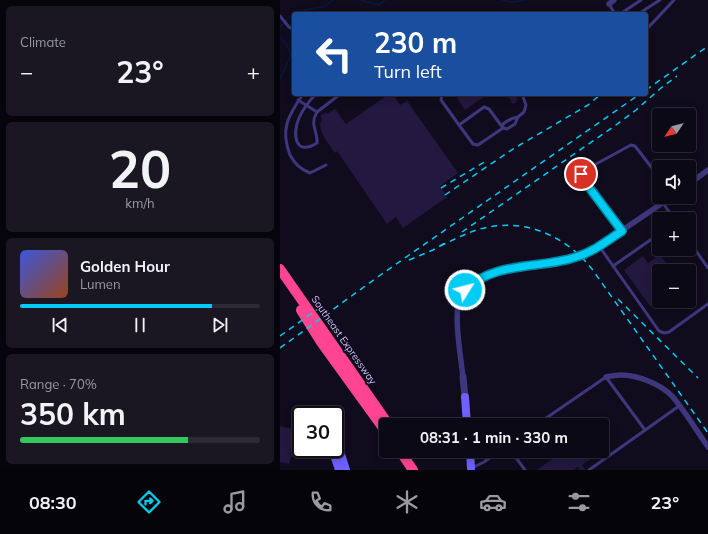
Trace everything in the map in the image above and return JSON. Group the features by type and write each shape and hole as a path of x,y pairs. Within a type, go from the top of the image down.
{"highway":[{"name":"Southeast Expressway","path":"280,269 384,418"},
{"name":"Southeast Expressway","path":"280,281 321,342 379,422"},
{"path":"405,458 413,470"},
{"path":"412,458 420,470"}],"main road":[{"path":"465,397 466,418"},
{"path":"335,458 339,470"},
{"path":"342,458 346,470"},
{"path":"470,458 470,470"}],"street":[{"path":"609,4 614,0"},
{"path":"696,179 708,170"},
{"path":"465,397 458,316 459,302 465,290 474,282 506,270 575,258 599,246 662,204"},
{"path":"606,377 622,375 646,380 659,386 671,396 708,447"}],"lane":[{"path":"623,12 641,0"},
{"path":"641,12 660,0"},
{"path":"648,28 674,0"},
{"path":"609,4 614,12"},
{"path":"281,17 292,28"},
{"path":"301,96 285,122 282,133 284,145 300,169 310,173 326,165"},
{"path":"314,96 299,119 296,129 298,145 305,148 317,143 313,122 317,112 336,96"},
{"path":"442,96 441,100 473,144 478,145 503,128 507,129 516,124 518,117"},
{"path":"503,128 503,124 508,120 518,117 524,112 526,104 523,96"},
{"path":"298,100 317,112"},
{"path":"459,125 484,107 489,109 503,128"},
{"path":"622,231 582,178 581,174 585,170 631,145 635,146 652,168"},
{"path":"613,266 652,239"},
{"path":"599,246 656,328 664,333 669,332 708,304"},
{"path":"696,251 708,268"},
{"path":"546,418 606,377 645,430"},
{"path":"589,470 679,406"},
{"path":"470,470 489,458"},
{"path":"516,458 525,470"}],"building":[{"path":"386,96 394,96 400,105 407,101 458,173 440,186 447,197 403,228 396,217 387,224 337,151 335,153 325,139 321,130 320,124 322,118 320,116 335,109 346,124"},
{"path":"460,96 485,96 465,110 457,98"},
{"path":"507,96 515,96 518,100 513,104"},
{"path":"643,256 648,263 661,256 667,264 652,264 652,305 650,306 624,270"},
{"path":"280,426 292,429 292,445 290,454 292,454 289,464 280,462"},
{"path":"554,458 592,458 582,465 585,470 580,470 578,467 574,470 537,470"}],"waterway":[{"path":"300,12 308,9 323,7 333,0"},
{"path":"361,0 379,5 385,0"},
{"path":"501,0 513,2 525,0"},
{"path":"280,27 292,15"},
{"path":"280,37 287,45 291,55 280,79"}],"railway":[{"path":"648,89 708,46"},
{"path":"462,232 616,125 677,76"},
{"path":"445,195 513,149 588,105 599,96"},
{"path":"280,348 379,276 637,96"},
{"path":"441,188 486,161"},
{"path":"440,246 480,229 512,225 527,227 542,232 556,238 569,247 592,269 708,433"},
{"path":"409,260 433,250 445,243"},
{"path":"618,299 698,378"},
{"path":"280,336 322,306"}],"route":[{"path":"465,290 474,282 491,274 515,268 564,261 581,256 622,231 582,178 581,174"}]}
